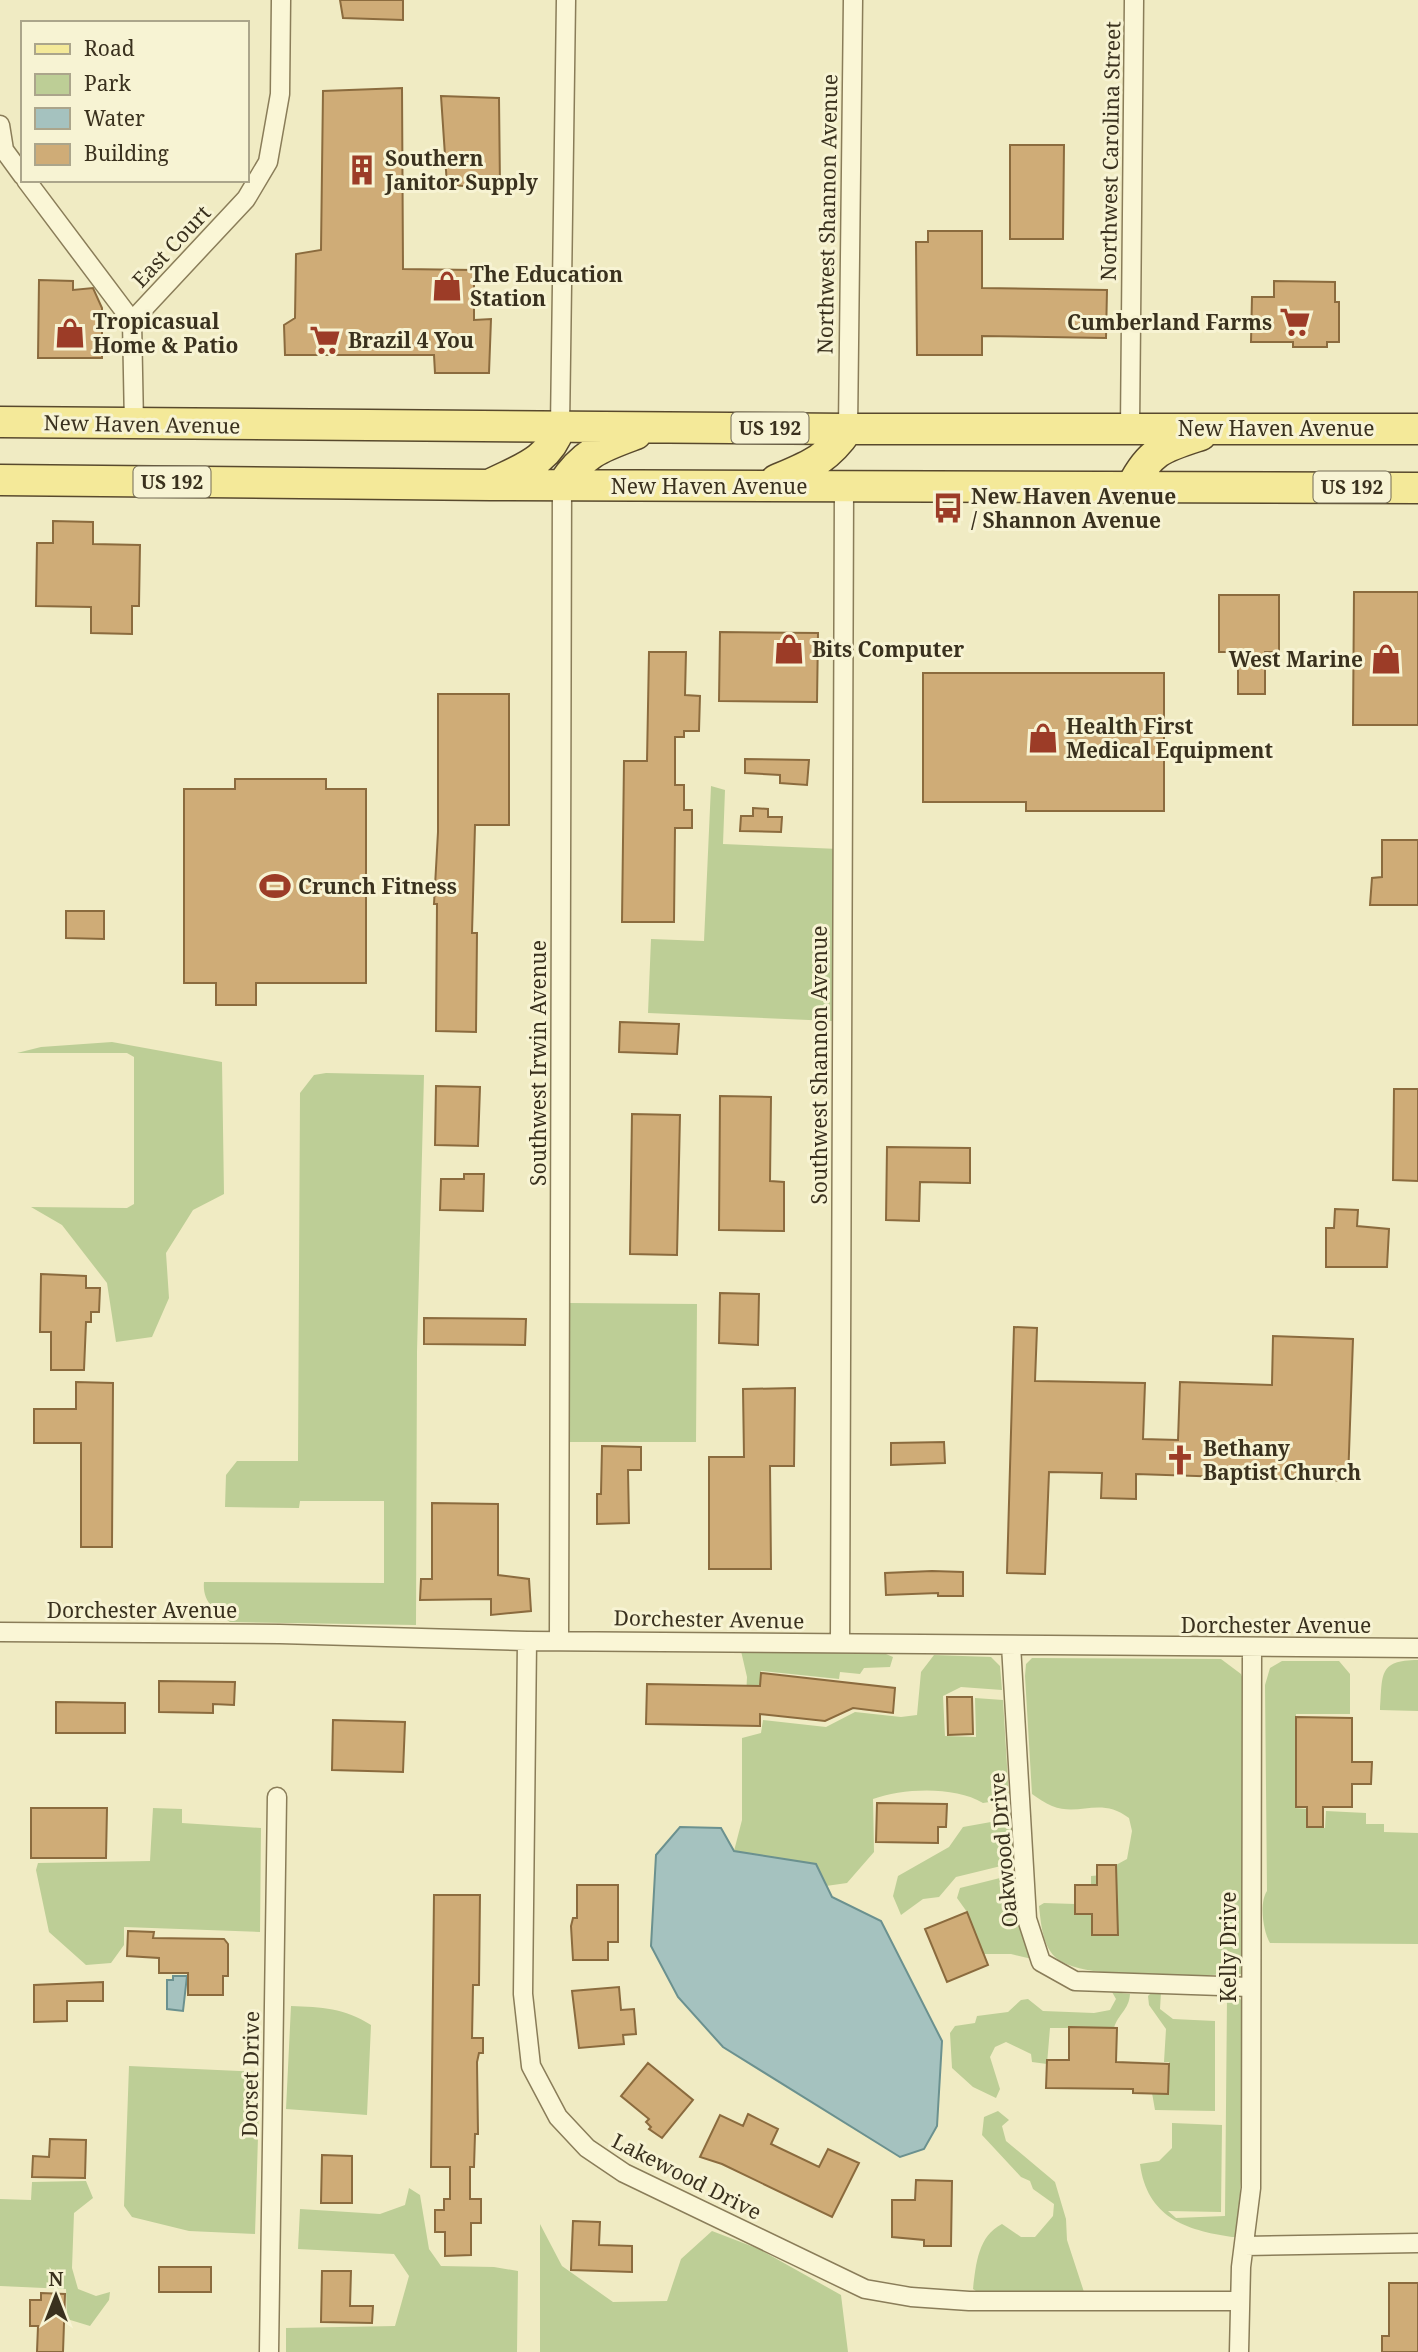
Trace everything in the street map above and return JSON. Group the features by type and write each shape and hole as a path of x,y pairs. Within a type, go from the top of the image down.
{"main road":[{"name":"New Haven Avenue","path":"0,422 848,429 1418,429"},
{"path":"490,485 540,459 554,446 560,427"},
{"path":"562,485 576,463 593,450 653,428"},
{"path":"1132,486 1143,462 1157,452 1221,428"},
{"path":"763,486 814,465 833,450 848,429"},
{"name":"New Haven Avenue","path":"0,480 490,485 1418,488"}],"street":[{"name":"East Court","path":"132,321 246,199 268,162 280,94 281,0"},
{"path":"560,427 566,0"},
{"name":"Northwest Shannon Avenue","path":"848,429 853,0"},
{"name":"Northwest Carolina Street","path":"1130,428 1135,0"},
{"path":"0,125 4,150 21,173"},
{"path":"28,182 132,321 134,425"},
{"path":"0,422 0,429"},
{"name":"Southwest Irwin Avenue","path":"559,1641 562,485"},
{"name":"Southwest Shannon Avenue","path":"840,1643 844,486"},
{"name":"Dorchester Avenue","path":"0,1632 279,1634 527,1642 1418,1648"},
{"name":"Lakewood Drive","path":"527,1642 523,1994 531,2066 558,2117 587,2148 624,2174 865,2289 911,2297 969,2301 1239,2301"},
{"name":"Oakwood Drive","path":"1011,1645 1027,1919 1041,1962 1075,1981 1250,1987"},
{"name":"Kelly Drive","path":"1239,2352 1239,2301 1251,2188 1252,1648"},
{"name":"Dorset Drive","path":"269,2352 277,1797"},
{"path":"1245,2246 1418,2243"}],"green space":[{"path":"711,786 725,790 723,844 839,849 832,1021 648,1013 651,939 704,941"},
{"path":"112,1042 222,1062 224,1194 193,1210 166,1253 169,1298 152,1337 116,1342 107,1283 62,1225 31,1207 127,1208 134,1204 134,1057 127,1053 17,1053 41,1047"},
{"path":"314,1075 424,1075 417,1352 416,1625 230,1622 207,1600 204,1589 204,1582 384,1583 384,1501 300,1501 299,1508 225,1507 226,1475 237,1461 298,1461 300,1093"},
{"path":"570,1303 697,1304 696,1442 569,1442"},
{"path":"741,1651 886,1654 893,1657 890,1667 864,1668 860,1674 840,1672 839,1679 761,1671 756,1719 745,1718 747,1677"},
{"path":"934,1655 991,1657 1000,1666 1002,1690 961,1687 943,1696 945,1736 976,1737 975,1698 1003,1700 1009,1799 983,1803 971,1797 929,1790 873,1799 874,1852 847,1883 826,1886 816,1864 734,1851 742,1820 742,1738 761,1733 763,1720 826,1727 855,1712 901,1717 917,1715 921,1672"},
{"path":"1032,1658 1221,1659 1241,1674 1245,1685 1241,1974 1115,1974 1069,1965 1051,1952 1045,1940 1039,1906 1044,1903 1075,1904 1075,1913 1092,1914 1092,1935 1118,1935 1117,1885 1091,1885 1091,1876 1116,1874 1116,1865 1127,1859 1132,1831 1129,1818 1109,1808 1062,1809 1049,1805 1032,1794 1025,1676 1026,1664"},
{"path":"1418,1660 1418,1711 1380,1710 1385,1672 1395,1663"},
{"path":"1282,1661 1339,1661 1350,1674 1350,1714 1296,1714 1295,1808 1307,1809 1306,1828 1325,1828 1326,1811 1366,1813 1366,1824 1384,1824 1384,1832 1418,1833 1418,1944 1270,1943 1263,1910 1267,1891 1265,1685 1270,1668"},
{"path":"153,1808 182,1809 182,1823 261,1828 260,1932 124,1927 124,1945 111,1963 86,1965 49,1932 36,1870 38,1863 150,1861"},
{"path":"991,1822 1013,1823 1016,1859 1001,1866 956,1877 939,1897 923,1899 901,1915 893,1896 898,1876 949,1847 963,1827"},
{"path":"1004,1877 1017,1878 1032,1959 1011,1954 984,1954 967,1912 957,1898 960,1888"},
{"path":"1112,1992 1130,1994 1128,2004 1114,2028 1050,2028 1047,2064 1032,2062 1031,2054 1006,2042 995,2047 990,2057 1000,2089 996,2098 973,2087 952,2068 950,2033 955,2026 975,2023 977,2016 1008,2012 1021,2000 1028,1999 1043,2011 1094,2013 1110,2010 1116,1999"},
{"path":"1152,1992 1161,1992 1160,2009 1173,2019 1215,2021 1215,2111 1155,2110 1152,2093 1168,2093 1169,2062 1164,2062 1166,2029 1149,2005 1148,1996"},
{"path":"1236,1996 1244,2002 1242,2165 1237,2237 1199,2230 1171,2218 1151,2197 1140,2164 1159,2161 1172,2148 1172,2123 1222,2125 1221,2212 1168,2211 1176,2218 1225,2216 1227,1997"},
{"path":"291,2006 332,2010 351,2015 371,2025 367,2115 286,2109"},
{"path":"129,2066 260,2072 255,2234 189,2231 132,2217 124,2206"},
{"path":"998,2111 1009,2120 1002,2126 1006,2141 1055,2182 1066,2219 1067,2240 1084,2292 979,2293 973,2289 983,2243 994,2229 1002,2224 1021,2237 1035,2237 1053,2216 1054,2204 1033,2189 1030,2181 1021,2177 982,2135 984,2117"},
{"path":"86,2181 93,2198 74,2213 72,2268 78,2289 96,2296 110,2292 109,2300 90,2326 67,2319 66,2289 0,2286 0,2199 31,2200 32,2182"},
{"path":"409,2188 420,2195 429,2249 441,2266 494,2267 518,2271 517,2352 286,2352 286,2328 395,2326 409,2276 394,2254 298,2249 300,2209 380,2214 405,2205"},
{"path":"540,2224 562,2266 613,2302 667,2301 681,2259 712,2231 759,2249 841,2295 848,2352 540,2352"}],"water":[{"path":"680,1827 721,1828 734,1851 816,1864 832,1897 881,1921 942,2041 937,2126 924,2149 900,2157 723,2047 678,1997 651,1946 656,1855"},
{"path":"173,1976 187,1976 183,2011 167,2009 167,1980 173,1980"}],"building":[{"path":"340,0 403,0 403,20 343,18"},
{"path":"402,88 403,269 474,270 474,320 491,319 489,373 435,373 434,355 285,355 284,325 295,318 296,254 321,250 323,91"},
{"path":"441,96 499,98 500,188 447,185"},
{"path":"1010,145 1064,145 1063,239 1010,239"},
{"path":"928,231 982,231 982,288 1107,290 1106,338 982,336 982,355 917,355 916,242 928,242"},
{"name":"Tropicasual Home & Patio","path":"39,280 73,281 73,290 93,288 102,308 102,358 38,358"},
{"name":"Cumberland Farms","path":"1274,281 1335,282 1335,302 1339,302 1339,342 1327,342 1327,347 1293,347 1293,342 1251,342 1252,297 1274,297"},
{"path":"53,521 93,522 93,544 140,545 139,606 132,606 132,634 91,633 91,607 36,606 37,543 53,543"},
{"name":"West Marine","path":"1354,592 1418,592 1418,725 1353,725"},
{"path":"1219,595 1279,595 1279,652 1265,652 1265,694 1238,694 1238,652 1219,652"},
{"path":"720,632 818,633 817,702 719,701"},
{"path":"649,652 686,652 685,695 700,696 699,731 684,731 684,737 675,737 675,785 684,785 684,810 692,810 692,828 675,828 674,922 622,922 624,761 647,761"},
{"name":"Health First Medical Equipment","path":"923,673 1164,673 1164,811 1026,811 1026,802 923,802"},
{"path":"438,694 509,694 509,825 475,825 472,933 477,933 476,1032 436,1031 437,904 434,904 438,832"},
{"path":"745,759 809,760 807,785 780,783 780,775 745,773"},
{"name":"Crunch Fitness","path":"235,779 326,779 326,789 366,789 366,983 256,983 256,1005 216,1005 216,983 184,983 184,789 235,789"},
{"path":"753,808 768,809 768,817 782,817 781,832 740,831 741,816 753,816"},
{"path":"1382,840 1418,840 1418,905 1370,905 1372,878 1382,877"},
{"path":"66,911 104,911 104,939 66,938"},
{"path":"620,1022 679,1024 677,1054 619,1052"},
{"path":"436,1086 480,1087 478,1146 435,1145"},
{"path":"1394,1089 1418,1089 1418,1181 1393,1180"},
{"path":"720,1096 771,1097 770,1181 784,1182 784,1231 719,1230"},
{"path":"632,1114 680,1115 677,1255 630,1254"},
{"path":"887,1147 970,1148 970,1183 920,1182 919,1221 886,1220"},
{"path":"464,1174 484,1174 483,1211 440,1210 441,1179 464,1179"},
{"path":"1335,1209 1358,1210 1357,1226 1389,1229 1387,1267 1326,1267 1326,1228 1334,1228"},
{"path":"41,1274 86,1276 86,1288 100,1288 99,1312 91,1312 91,1322 86,1322 84,1370 51,1370 51,1332 40,1332"},
{"path":"720,1293 759,1294 758,1345 719,1343"},
{"path":"424,1318 526,1319 525,1345 424,1344"},
{"name":"Bethany Baptist Church","path":"1014,1327 1037,1328 1035,1381 1145,1383 1143,1439 1178,1440 1180,1382 1272,1385 1273,1336 1353,1339 1348,1481 1136,1474 1136,1499 1101,1498 1102,1473 1049,1472 1045,1574 1007,1573"},
{"path":"76,1382 113,1383 112,1547 81,1547 81,1443 34,1443 34,1409 76,1409"},
{"path":"795,1388 794,1466 770,1466 771,1569 709,1569 709,1457 744,1457 743,1389"},
{"path":"944,1442 945,1463 891,1465 891,1443"},
{"path":"602,1446 641,1447 641,1470 628,1470 629,1523 597,1524"},
{"path":"432,1503 498,1504 498,1575 529,1579 531,1611 491,1615 491,1599 420,1600 421,1579 432,1579"},
{"path":"963,1572 963,1596 938,1596 938,1593 886,1595 885,1573"},
{"path":"761,1673 895,1688 893,1713 853,1708 825,1721 760,1714 760,1726 646,1724 647,1684 760,1686"},
{"path":"159,1681 235,1682 234,1705 213,1704 213,1713 159,1712"},
{"path":"947,1697 972,1697 973,1734 948,1735"},
{"path":"56,1702 125,1703 125,1733 56,1733"},
{"path":"1296,1717 1352,1718 1352,1762 1372,1762 1371,1784 1352,1784 1352,1807 1323,1807 1323,1827 1307,1827 1307,1807 1296,1807"},
{"path":"333,1720 405,1722 403,1772 332,1770"},
{"path":"877,1803 947,1804 946,1827 938,1827 938,1843 876,1842"},
{"path":"31,1808 107,1808 106,1858 31,1858"},
{"path":"1097,1865 1116,1865 1118,1935 1092,1935 1092,1914 1075,1914 1075,1885 1097,1885"},
{"path":"577,1885 618,1885 618,1942 608,1942 608,1960 573,1960 571,1926 573,1918 577,1918"},
{"path":"434,1895 480,1895 479,1985 473,1985 472,2038 483,2038 483,2053 479,2053 477,2062 478,2134 475,2134 474,2167 470,2167 470,2199 481,2199 481,2223 471,2223 471,2255 445,2256 445,2232 435,2232 435,2210 444,2210 444,2199 450,2199 450,2167 431,2167"},
{"path":"967,1912 988,1965 947,1982 925,1929"},
{"path":"128,1931 154,1932 153,1938 224,1939 228,1944 228,1976 223,1976 223,1995 188,1995 188,1973 159,1973 159,1958 127,1956"},
{"path":"103,1982 103,2001 67,2001 67,2021 34,2022 34,1985"},
{"path":"619,1987 621,2010 634,2009 636,2034 623,2035 624,2044 579,2048 572,1991"},
{"path":"1069,2027 1117,2028 1116,2062 1169,2064 1168,2094 1133,2093 1133,2089 1046,2088 1047,2060 1069,2060"},
{"path":"648,2063 693,2100 662,2138 649,2129 651,2127 646,2122 649,2119 621,2096"},
{"path":"748,2114 778,2129 771,2144 819,2167 828,2149 859,2163 832,2217 722,2164 700,2157 720,2115 743,2126"},
{"path":"50,2139 86,2140 85,2178 32,2177 33,2156 49,2157"},
{"path":"322,2155 352,2156 352,2203 321,2203"},
{"path":"916,2180 952,2181 951,2246 924,2246 924,2240 892,2237 892,2200 915,2200"},
{"path":"573,2221 600,2222 599,2245 632,2246 632,2272 571,2270"},
{"path":"159,2267 211,2267 211,2292 159,2292"},
{"path":"322,2271 351,2271 350,2306 373,2306 372,2323 321,2322"},
{"path":"1389,2283 1418,2283 1418,2352 1382,2352 1382,2336 1389,2336"},
{"path":"41,2293 65,2294 63,2352 37,2352 38,2326 30,2326 30,2300 41,2300"}],"place":[{"name":"Southern Janitor Supply","path":"362,170"},
{"name":"The Education Station","path":"447,286"},
{"name":"Cumberland Farms","path":"1295,322"},
{"name":"Tropicasual Home & Patio","path":"70,333"},
{"name":"Brazil 4 You","path":"325,340"},
{"name":"New Haven Avenue / Shannon Avenue","path":"948,508"},
{"name":"Bits Computer","path":"789,649"},
{"name":"West Marine","path":"1386,659"},
{"name":"Health First Medical Equipment","path":"1043,738"},
{"name":"Crunch Fitness","path":"275,886"},
{"name":"Bethany Baptist Church","path":"1180,1460"}]}
